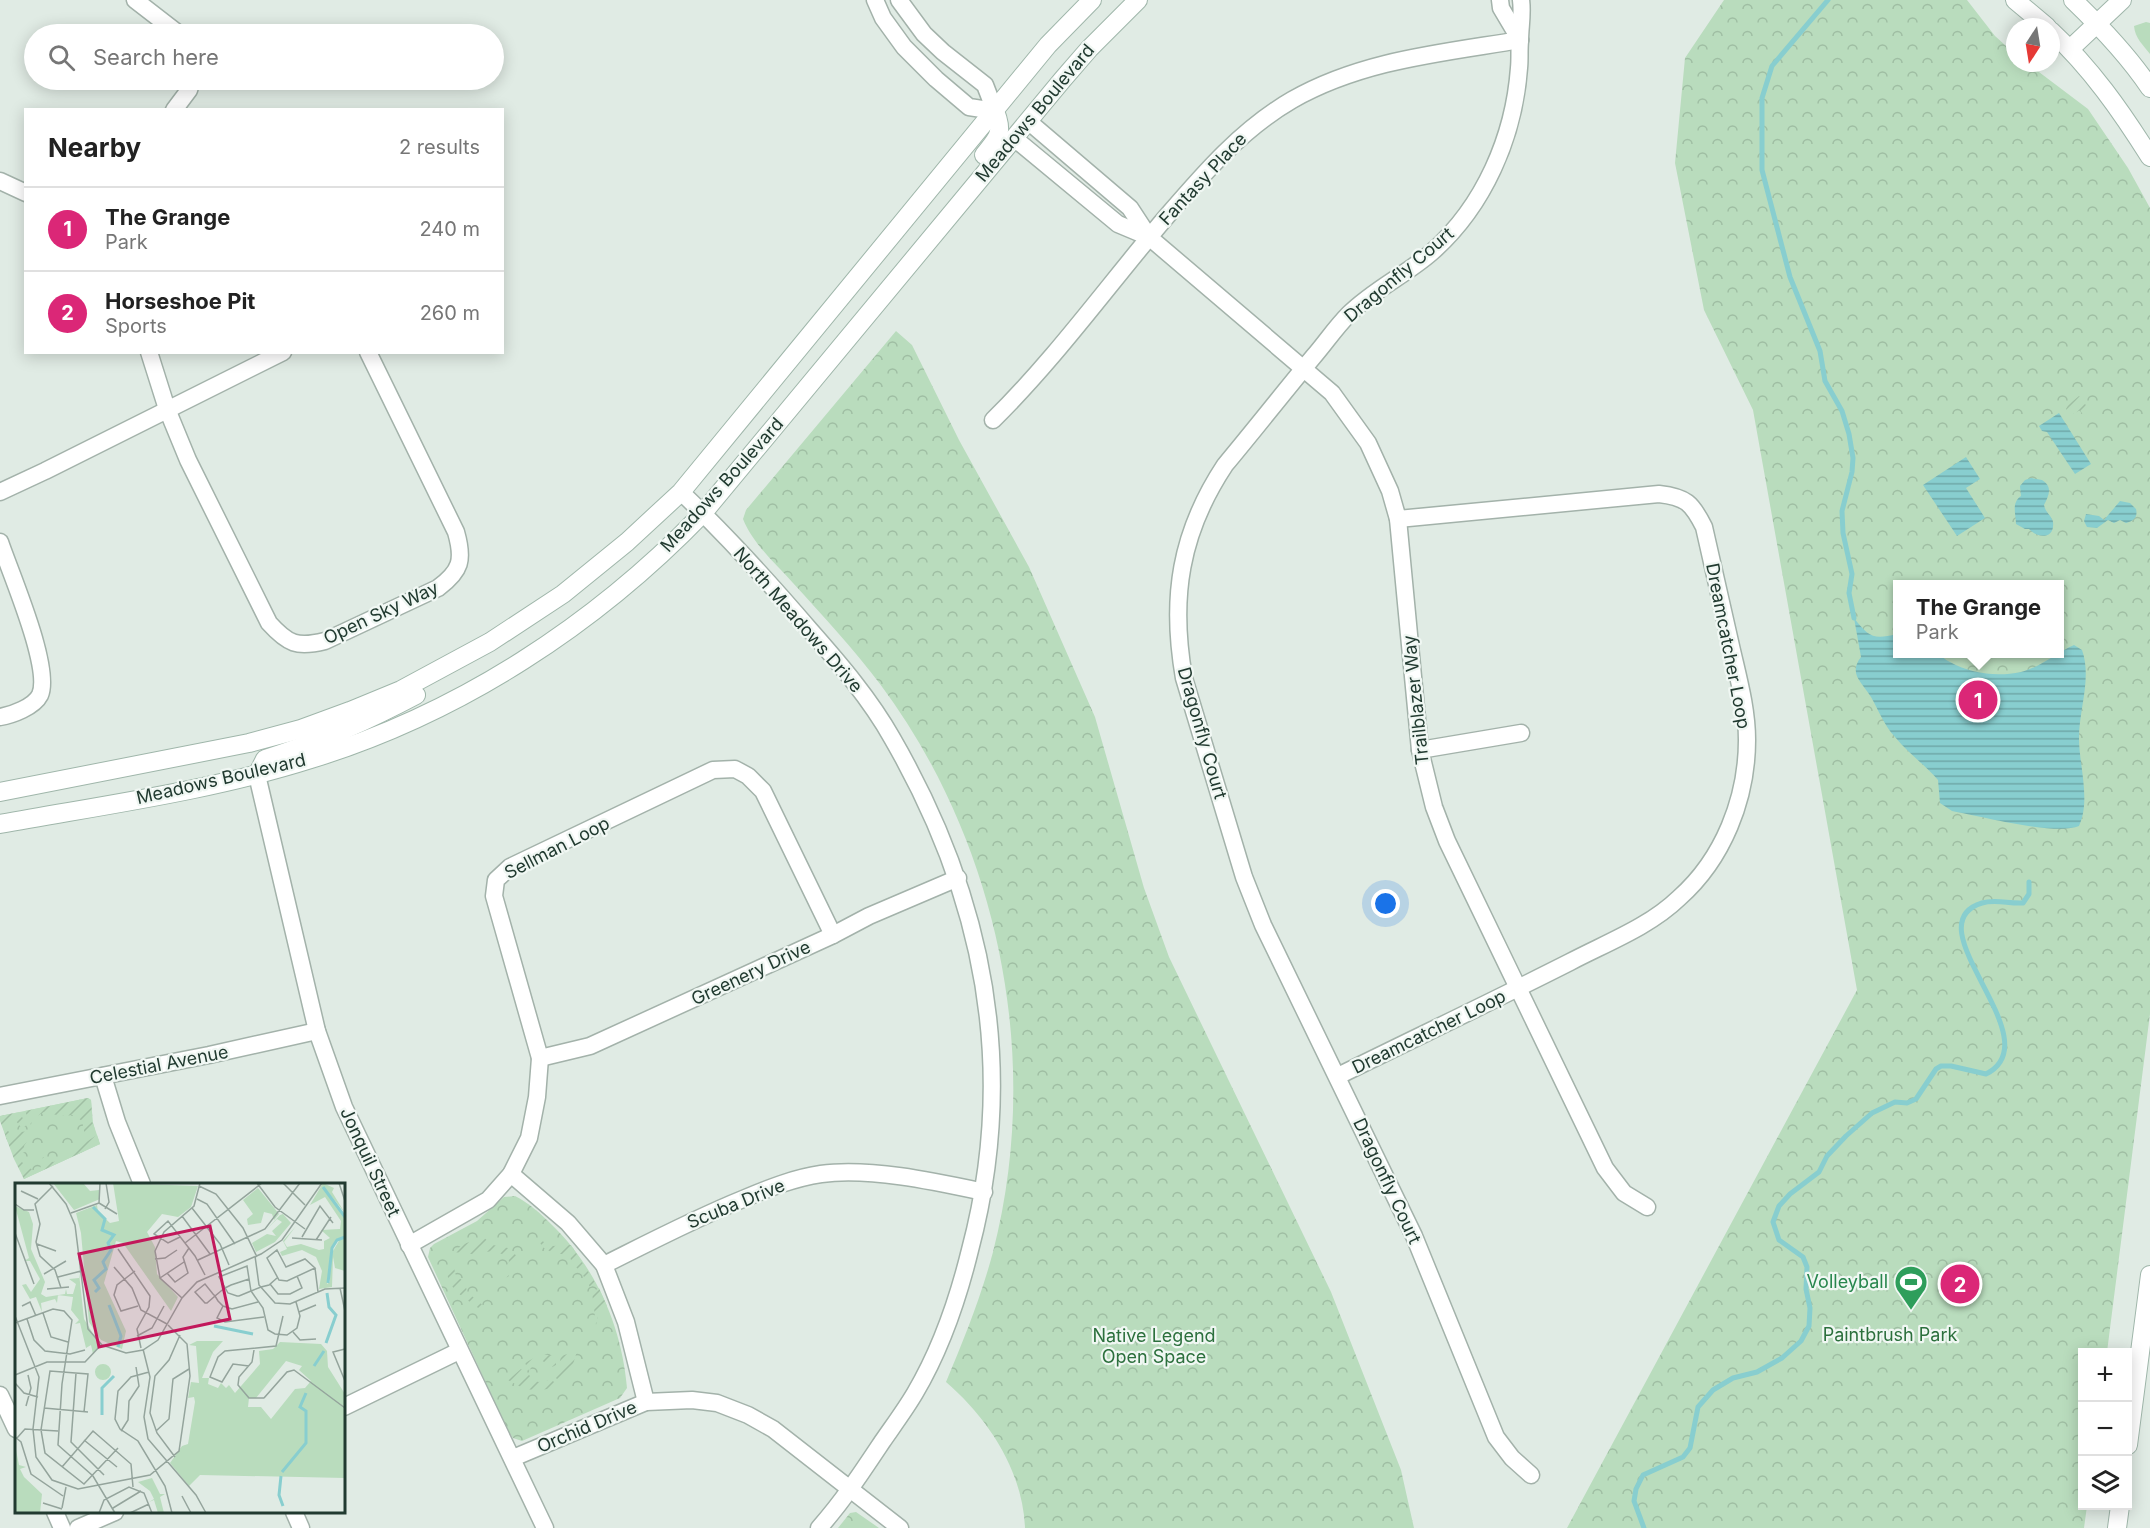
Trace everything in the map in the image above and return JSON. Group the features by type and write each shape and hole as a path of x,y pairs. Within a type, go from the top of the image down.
{"main road":[{"name":"Meadows Boulevard","path":"0,792 193,755 301,729 391,694 448,666 526,620 563,594 627,542 681,492 1048,45 1092,0"},
{"name":"Meadows Boulevard","path":"0,824 257,775 311,759 396,729 464,695 545,647 649,566 703,513 806,390 910,260 1089,49 1138,0"},
{"path":"2015,0 2036,18"},
{"path":"2073,0 2097,23 2150,88"},
{"path":"2070,49 2122,0"},
{"path":"2060,40 2107,91 2150,157"},
{"path":"910,260 912,249 923,229 999,136 999,122 995,111"},
{"path":"257,775 265,759 361,723 427,689 448,666"},
{"path":"2132,1408 2150,1275"},
{"path":"2116,1528 2119,1510"}],"street":[{"path":"135,0 166,24"},
{"path":"875,0 883,18 904,47 936,79 969,107 995,111 986,86 924,34 899,0"},
{"path":"1500,0 1501,8 1520,40"},
{"name":"Dragonfly Court","path":"1521,0 1519,68 1509,124 1500,152 1473,206 1454,231 1431,253 1385,284 1349,315 1225,465 1210,487 1194,523 1180,569 1177,593 1178,630 1184,678 1244,877 1263,925 1414,1236 1496,1437 1512,1458 1531,1475"},
{"name":"Fantasy Place","path":"993,420 1028,386 1200,177 1257,123 1293,99 1376,66 1403,59 1520,40"},
{"path":"176,108 189,90"},
{"name":"Trailblazer Way","path":"1028,121 1130,208 1149,237 1332,393 1368,442 1390,491 1398,519 1420,750 1434,807 1447,841 1605,1168 1624,1193 1647,1207"},
{"name":"Trailblazer Way","path":"1014,138 1118,224 1149,237"},
{"path":"0,181 24,192"},
{"name":"Open Sky Way","path":"150,354 167,409 188,460 269,623 291,643 308,645 325,641 438,588 451,578 460,564 461,549 456,532 369,354"},
{"path":"0,492 279,354"},
{"name":"North Meadows Drive","path":"681,492 785,601 851,677 891,736 928,806 958,878 985,987 990,1028 993,1090 990,1148 984,1192 962,1282 930,1364 915,1393 851,1489 819,1528"},
{"name":"Dreamcatcher Loop","path":"1338,1076 1518,988 1658,915 1679,898 1700,876 1719,848 1742,791 1746,764 1745,715 1704,527 1691,504 1674,496 1659,494 1398,519"},
{"path":"0,542 39,655 42,683 40,696 33,702 18,712 0,717"},
{"path":"1420,750 1521,734"},
{"name":"Sellman Loop","path":"409,1245 488,1200 511,1174 529,1138 537,1097 540,1058 495,896 496,880 510,867 714,770 735,769 748,776 763,791 832,935"},
{"name":"Jonquil Street","path":"257,775 317,1031 344,1107 545,1528"},
{"name":"Greenery Drive","path":"540,1058 590,1046 869,916 958,878"},
{"name":"Celestial Avenue","path":"0,1096 209,1055 317,1031"},
{"path":"103,1076 117,1122 141,1183"},
{"path":"511,1174 568,1223 603,1265 626,1322 646,1402"},
{"name":"Scuba Drive","path":"603,1265 711,1212 780,1184 822,1174 880,1175 934,1182 984,1192"},
{"path":"345,1407 459,1351"},
{"path":"0,1395 15,1427"},
{"name":"Orchid Drive","path":"513,1458 646,1402 692,1400 717,1403 748,1415 773,1429 900,1528"},
{"path":"55,1513 62,1528"},
{"path":"78,1528 113,1513"},
{"path":"294,1513 301,1528"}],"green space":[{"name":"Paintbrush Park","path":"1724,0 1967,0 1995,36 2006,46 2006,72 2039,72 2088,109 2128,168 2150,208 2150,1014 2108,1348 2078,1348 2078,1510 2086,1510 2084,1528 1567,1528 1857,990 1753,410 1704,310 1675,163 1685,58"},
{"path":"2150,23 2150,54 2138,38 2134,26"},
{"name":"Native Legend Open Space","path":"896,331 912,345 959,440 1029,567 1095,717 1144,888 1169,957 1331,1292 1401,1470 1414,1528 1025,1528 1018,1486 1001,1447 976,1412 946,1382 972,1318 988,1269 1007,1179 1013,1104 1011,1029 1000,955 981,883 955,813 921,746 870,671 838,632 765,553 752,537 743,519 746,510"},
{"path":"2079,396 2086,405 2087,416 2085,418 2080,410 2070,416 2066,409"},
{"path":"88,1098 91,1100 93,1123 100,1144 24,1179 6,1138 0,1116"},
{"path":"88,1098 91,1100 92,1114 88,1119 93,1123 95,1130 85,1135 82,1121 74,1115 61,1116 44,1112 32,1119 31,1125 25,1111"},
{"path":"20,1112 26,1126 21,1127 15,1120 7,1124 6,1129 10,1133 30,1131 31,1135 24,1146 25,1152 20,1154 19,1160 34,1171 40,1169 43,1157 53,1162 61,1160 70,1150 97,1135 100,1144 24,1179 0,1121 0,1116"},
{"path":"515,1196 530,1205 551,1224 567,1241 594,1279 613,1321 627,1388 620,1398 522,1441 513,1438 507,1429 428,1257 430,1248 434,1244 477,1221 504,1197"},
{"path":"483,1237 493,1245 508,1248 520,1259 511,1270 507,1268 505,1273 509,1275 508,1277 500,1278 509,1262 508,1257 504,1255 484,1252 477,1256 453,1252 464,1244"},
{"path":"536,1238 552,1246 571,1245 596,1284 590,1287 572,1263 569,1254 555,1254 544,1248"},
{"path":"448,1266 454,1268 456,1276 465,1282 467,1292 485,1307 481,1310 457,1292 449,1280"},
{"path":"599,1288 607,1306 598,1316 596,1325 592,1292"},
{"path":"577,1351 571,1371 561,1383 553,1375 559,1366 561,1356"},
{"path":"541,1354 556,1356 556,1365 552,1367 541,1360 534,1363 529,1371 525,1363"},
{"path":"521,1369 538,1382 552,1380 558,1386 544,1390 532,1390 508,1380"},
{"path":"856,1512 879,1528 838,1528 850,1513"}],"water":[{"path":"2059,413 2091,464 2075,474 2047,432 2042,431 2039,426"},
{"path":"1966,457 1980,479 1966,488 1985,518 1957,536 1923,485"},
{"path":"2031,478 2042,480 2049,488 2044,505 2053,522 2053,528 2045,536 2037,535 2016,524 2015,505 2021,496 2020,486 2025,480"},
{"path":"2120,501 2130,503 2136,509 2136,516 2133,520 2126,523 2120,520 2114,523 2108,520 2097,528 2087,527 2084,521 2086,514 2099,516 2104,520"},
{"path":"1854,618 1872,635 1882,637 1893,635 1893,658 1944,658 1958,666 1985,673 2021,672 2051,658 2064,658 2064,651 2074,645 2082,650 2086,671 2079,749 2084,806 2079,826 2053,829 2017,824 1952,811 1940,803 1938,780 1891,732 1858,678 1856,668 1861,657"}],"waterway":[{"path":"1828,0 1772,66 1762,98 1762,170 1790,277 1820,351 1825,381 1842,411 1849,434 1853,458 1852,472 1842,511 1843,533 1852,574 1849,593 1854,618"},
{"path":"1644,1528 1634,1501 1636,1489 1643,1475 1683,1457 1690,1448 1698,1407 1713,1390 1733,1378 1757,1372 1782,1358 1801,1341 1809,1326 1807,1267 1803,1257 1779,1240 1773,1222 1779,1206 1790,1194 1819,1172 1827,1156 1872,1113 1895,1102 1907,1103 1916,1099 1936,1069 1941,1066 1951,1066 1986,1074 2002,1058 2004,1036 1996,1011 1970,958 1962,934 1964,915 1982,903 2023,903 2029,894 2029,882"}],"place":[{"name":"The Grange","path":"1978,700"},
{"name":"Horseshoe Pit","path":"1960,1284"},
{"name":"Volleyball","path":"1911,1311"}]}
